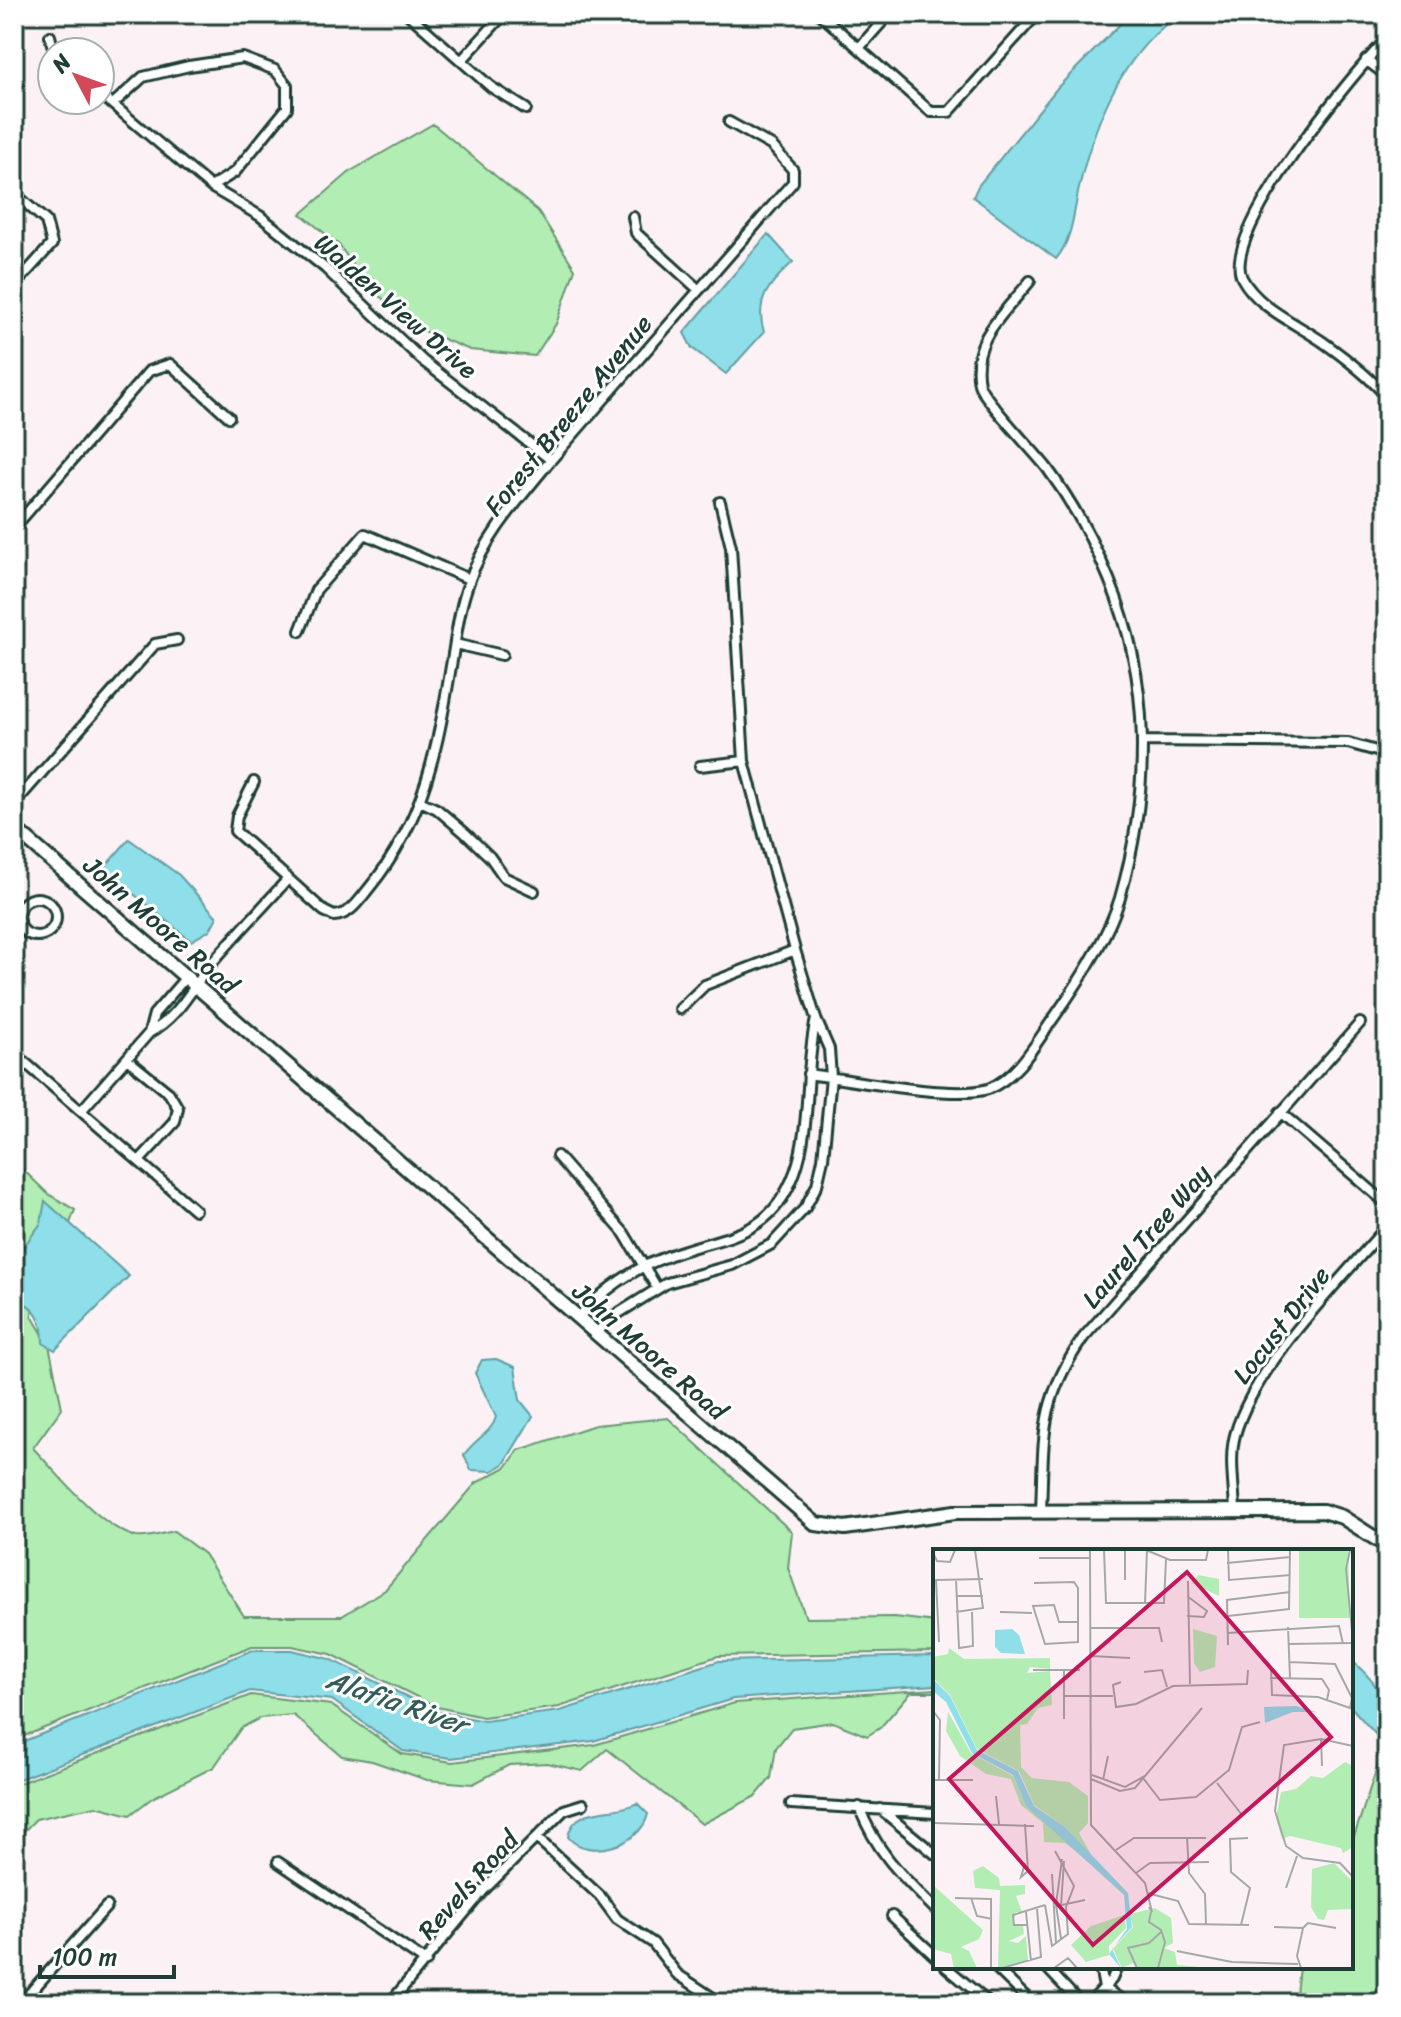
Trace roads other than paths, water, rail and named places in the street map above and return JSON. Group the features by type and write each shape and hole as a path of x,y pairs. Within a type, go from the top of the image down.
{"street":[{"path":"408,14 491,87 526,109"},
{"path":"462,60 504,14"},
{"path":"820,14 931,112 949,112 1037,14"},
{"path":"859,48 889,14"},
{"path":"1387,39 1308,131 1246,236 1241,269 1242,278 1270,309 1324,342 1387,397"},
{"path":"116,101 143,77 189,66 243,58 275,70 287,85 287,108 235,172 211,187"},
{"path":"1366,60 1387,76"},
{"name":"Walden View Drive","path":"116,107 211,187 260,216 325,268 423,361 551,460"},
{"name":"Forest Breeze Avenue","path":"254,782 237,816 235,831 324,911 343,915 389,864 422,802 437,750 469,579 518,501 551,460 793,182 793,170 772,146 729,122"},
{"path":"14,193 46,221 52,244 14,286"},
{"path":"633,217 636,233 699,290"},
{"path":"808,1074 938,1091 988,1089 1021,1064 1078,984 1119,901 1140,804 1144,741 1138,682 1127,630 1080,517 1048,469 979,386 979,343 1030,281"},
{"path":"14,528 149,371 170,364 229,417"},
{"path":"596,1333 614,1316 657,1288 683,1276 750,1257 772,1244 799,1217 821,1173 831,1077 827,1039 816,1019 795,950 744,761 731,547 720,502"},
{"path":"300,631 316,590 365,534 469,579"},
{"path":"14,804 155,644 177,640"},
{"path":"455,644 502,655"},
{"path":"1144,741 1348,743 1387,754"},
{"path":"700,766 744,761"},
{"path":"422,802 437,809 473,841 490,857 504,877 534,891"},
{"name":"John Moore Road","path":"14,828 188,975 816,1524 845,1528 941,1513 1330,1512 1383,1544"},
{"path":"81,1111 149,1033 165,1024 174,1014 199,985 208,968 287,880"},
{"path":"36,897 53,905 55,924 47,934 34,936 22,930 17,919 25,902 36,897"},
{"path":"14,939 22,930"},
{"path":"680,1009 705,985 795,950"},
{"path":"149,1033 154,1014 188,975"},
{"path":"163,1004 174,1014"},
{"path":"578,1318 606,1290 644,1266 732,1238 750,1229 775,1205 797,1167 816,1019"},
{"name":"Laurel Tree Way","path":"1041,1511 1045,1416 1059,1373 1083,1338 1360,1023"},
{"path":"14,1053 195,1210"},
{"path":"127,1059 169,1093 178,1108 175,1122 139,1161"},
{"path":"1280,1112 1387,1204"},
{"path":"557,1156 624,1233 657,1288"},
{"name":"Locust Drive","path":"1235,1510 1234,1439 1247,1398 1270,1365 1387,1226"},
{"path":"1383,1544 1387,1528"},
{"name":"Revels Road","path":"390,2003 483,1891 564,1810 583,1804"},
{"path":"791,1804 933,1813"},
{"path":"859,1807 872,1840 884,1857 933,1907"},
{"path":"879,1808 933,1852"},
{"path":"537,1838 600,1896 617,1919 653,1943 668,1966 721,2003"},
{"path":"278,1862 426,1962"},
{"path":"21,2003 107,1906"},
{"path":"892,1916 933,1954"},
{"path":"948,1969 989,2003"},
{"path":"997,1969 1032,2003"},
{"path":"1048,1969 1080,2003"},
{"path":"1100,1969 1104,1988 1127,2003"},
{"path":"1090,2003 1116,1969"}],"water":[{"path":"1130,14 1180,14 1142,48 1113,91 1085,163 1069,235 1056,259 973,197 978,186 1058,87"},
{"path":"768,234 793,262 766,293 761,311 764,332 726,374 692,348 684,333"},
{"path":"129,839 179,875 217,917 210,930 191,941 103,869"},
{"path":"45,1201 129,1276 55,1350 43,1343 37,1315 28,1305 14,1298 14,1260 41,1223"},
{"path":"496,1359 515,1367 520,1400 533,1416 504,1464 492,1471 471,1470 464,1455 491,1428 496,1417 475,1373 482,1360"},
{"name":"Alafia River","path":"253,1650 292,1650 330,1659 436,1711 484,1721 560,1711 719,1661 933,1656 933,1685 733,1699 593,1741 451,1758 403,1751 332,1700 250,1691 14,1781 14,1745"},
{"path":"1353,1662 1376,1686 1384,1704 1387,1739 1378,1737 1353,1709"},
{"path":"637,1803 648,1814 643,1825 625,1842 600,1849 588,1848 568,1837 572,1826 586,1815"}]}
